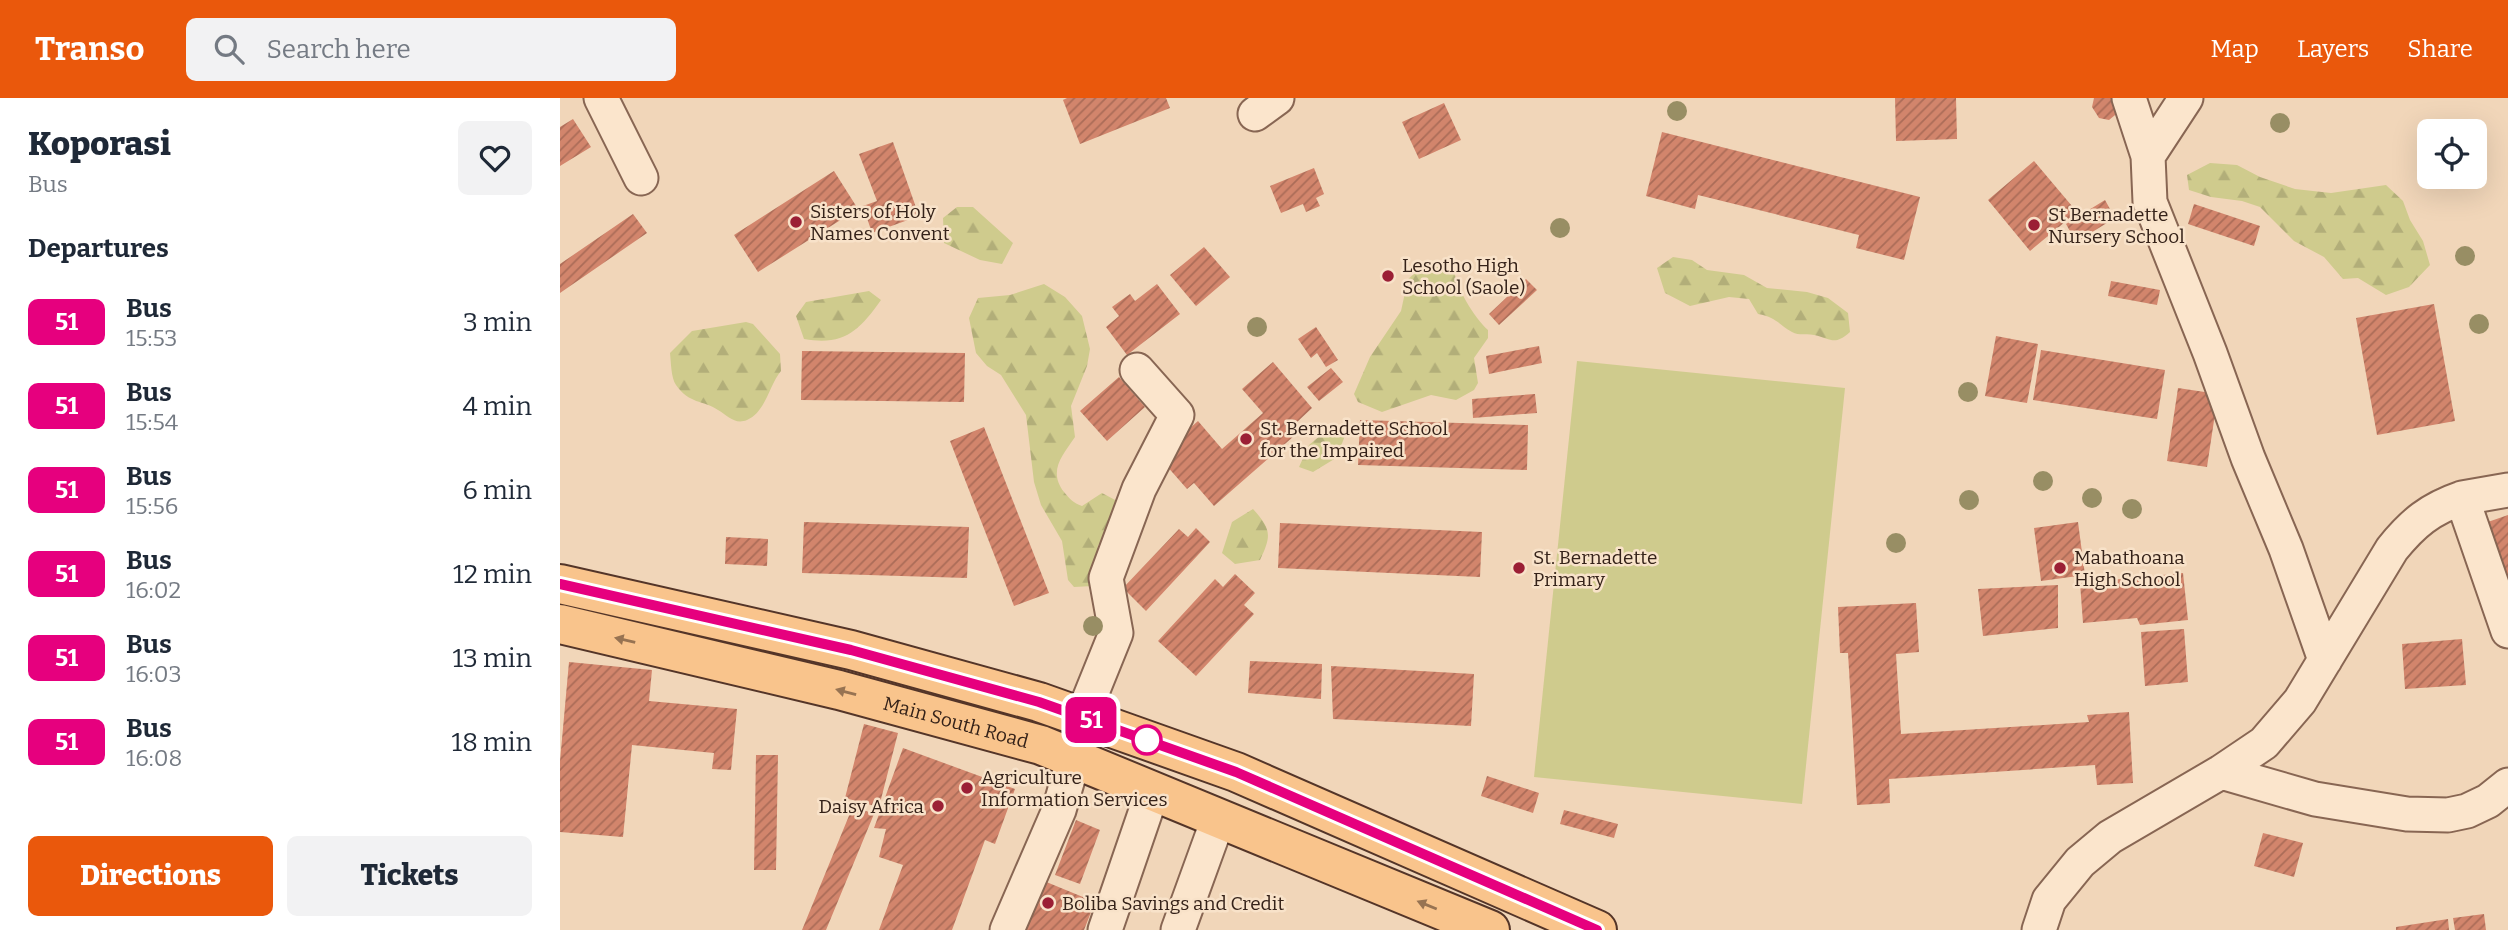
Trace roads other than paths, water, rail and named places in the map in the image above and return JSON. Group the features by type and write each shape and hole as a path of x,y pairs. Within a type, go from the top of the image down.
{"main road":[{"path":"560,584 851,650 1039,702 1236,772 1597,930"},
{"name":"Main South Road","path":"560,624 839,690 1041,745 1483,929"}],"street":[{"path":"601,98 641,178"},
{"path":"2129,98 2148,156 2150,202 2210,352 2248,458 2286,549 2325,660"},
{"path":"2148,156 2186,98"},
{"path":"1082,717 1116,633 1106,578 1139,489 1177,415 1138,370"},
{"path":"2039,930 2049,900 2080,862 2110,837 2221,772 2264,743 2300,702 2392,549 2409,528 2438,506 2462,498 2508,490"},
{"path":"2462,498 2508,631"},
{"path":"1007,930 1059,810 1074,758"},
{"path":"2221,772 2315,799 2407,814 2448,815 2468,811 2488,801 2508,785"},
{"path":"1105,930 1153,790"},
{"path":"1178,930 1219,817"},
{"path":"1483,929 1494,886"}],"place":[{"name":"Sisters of Holy Names Convent","path":"796,222"},
{"name":"St Bernadette Nursery School","path":"2034,225"},
{"name":"Lesotho High School (Saole)","path":"1388,276"},
{"name":"St. Bernadette School for the Impaired","path":"1246,439"},
{"name":"St. Bernadette Primary","path":"1519,568"},
{"name":"Mabathoana High School","path":"2060,568"},
{"name":"Agriculture Information Services","path":"967,788"},
{"name":"Daisy Africa","path":"938,806"},
{"name":"Boliba Savings and Credit","path":"1048,903"}]}
